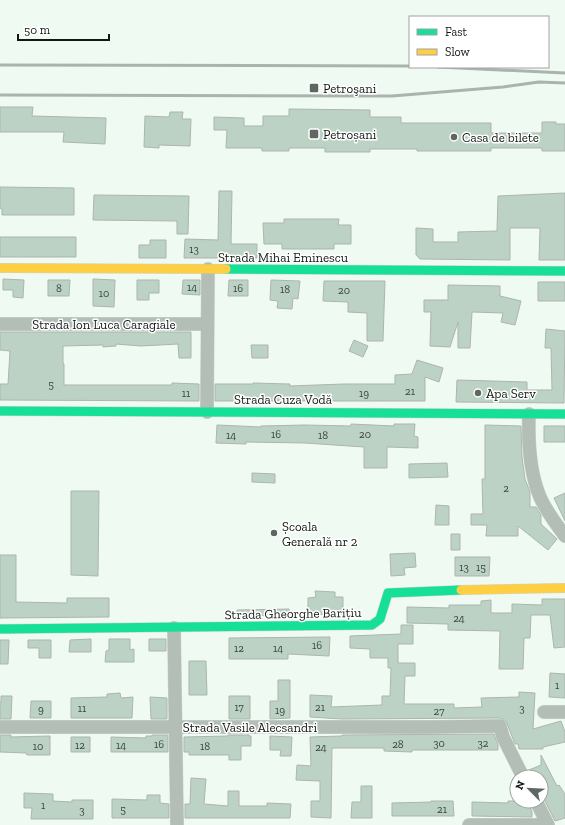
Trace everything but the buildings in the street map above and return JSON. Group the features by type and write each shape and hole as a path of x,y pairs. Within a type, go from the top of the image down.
{"street":[{"name":"Strada Mihai Eminescu","path":"0,268 565,271"},
{"path":"207,412 208,269"},
{"name":"Strada Ion Luca Caragiale","path":"0,324 207,324"},
{"name":"Strada Cuza Vodă","path":"0,411 565,414"},
{"path":"529,414 530,452 534,482 540,497 561,526 565,536"},
{"name":"Strada Gheorghe Barițiu","path":"0,629 372,625 380,619 388,593 565,588"},
{"path":"174,628 177,825"},
{"path":"544,712 565,712"},
{"name":"Strada Vasile Alecsandri","path":"0,727 431,728 500,726 503,737 519,769"},
{"path":"469,825 548,825 540,809"}],"railway":[{"path":"0,65 409,66"},
{"path":"459,68 565,73"},
{"path":"0,95 392,96 503,87 539,82 565,83"}],"traffic: fast":[{"path":"226,269 565,271"},
{"path":"0,411 565,414"},
{"path":"0,629 372,625 380,619 388,593 461,590"}],"traffic: slow":[{"path":"0,268 226,269"},
{"path":"461,590 565,588"}],"place":[{"name":"Petroşani","path":"314,88"},
{"name":"Petroșani","path":"314,134"},
{"name":"Casa de bilete","path":"454,137"},
{"name":"Apa Serv","path":"478,393"},
{"name":"Școala Generală nr 2","path":"274,533"}]}
